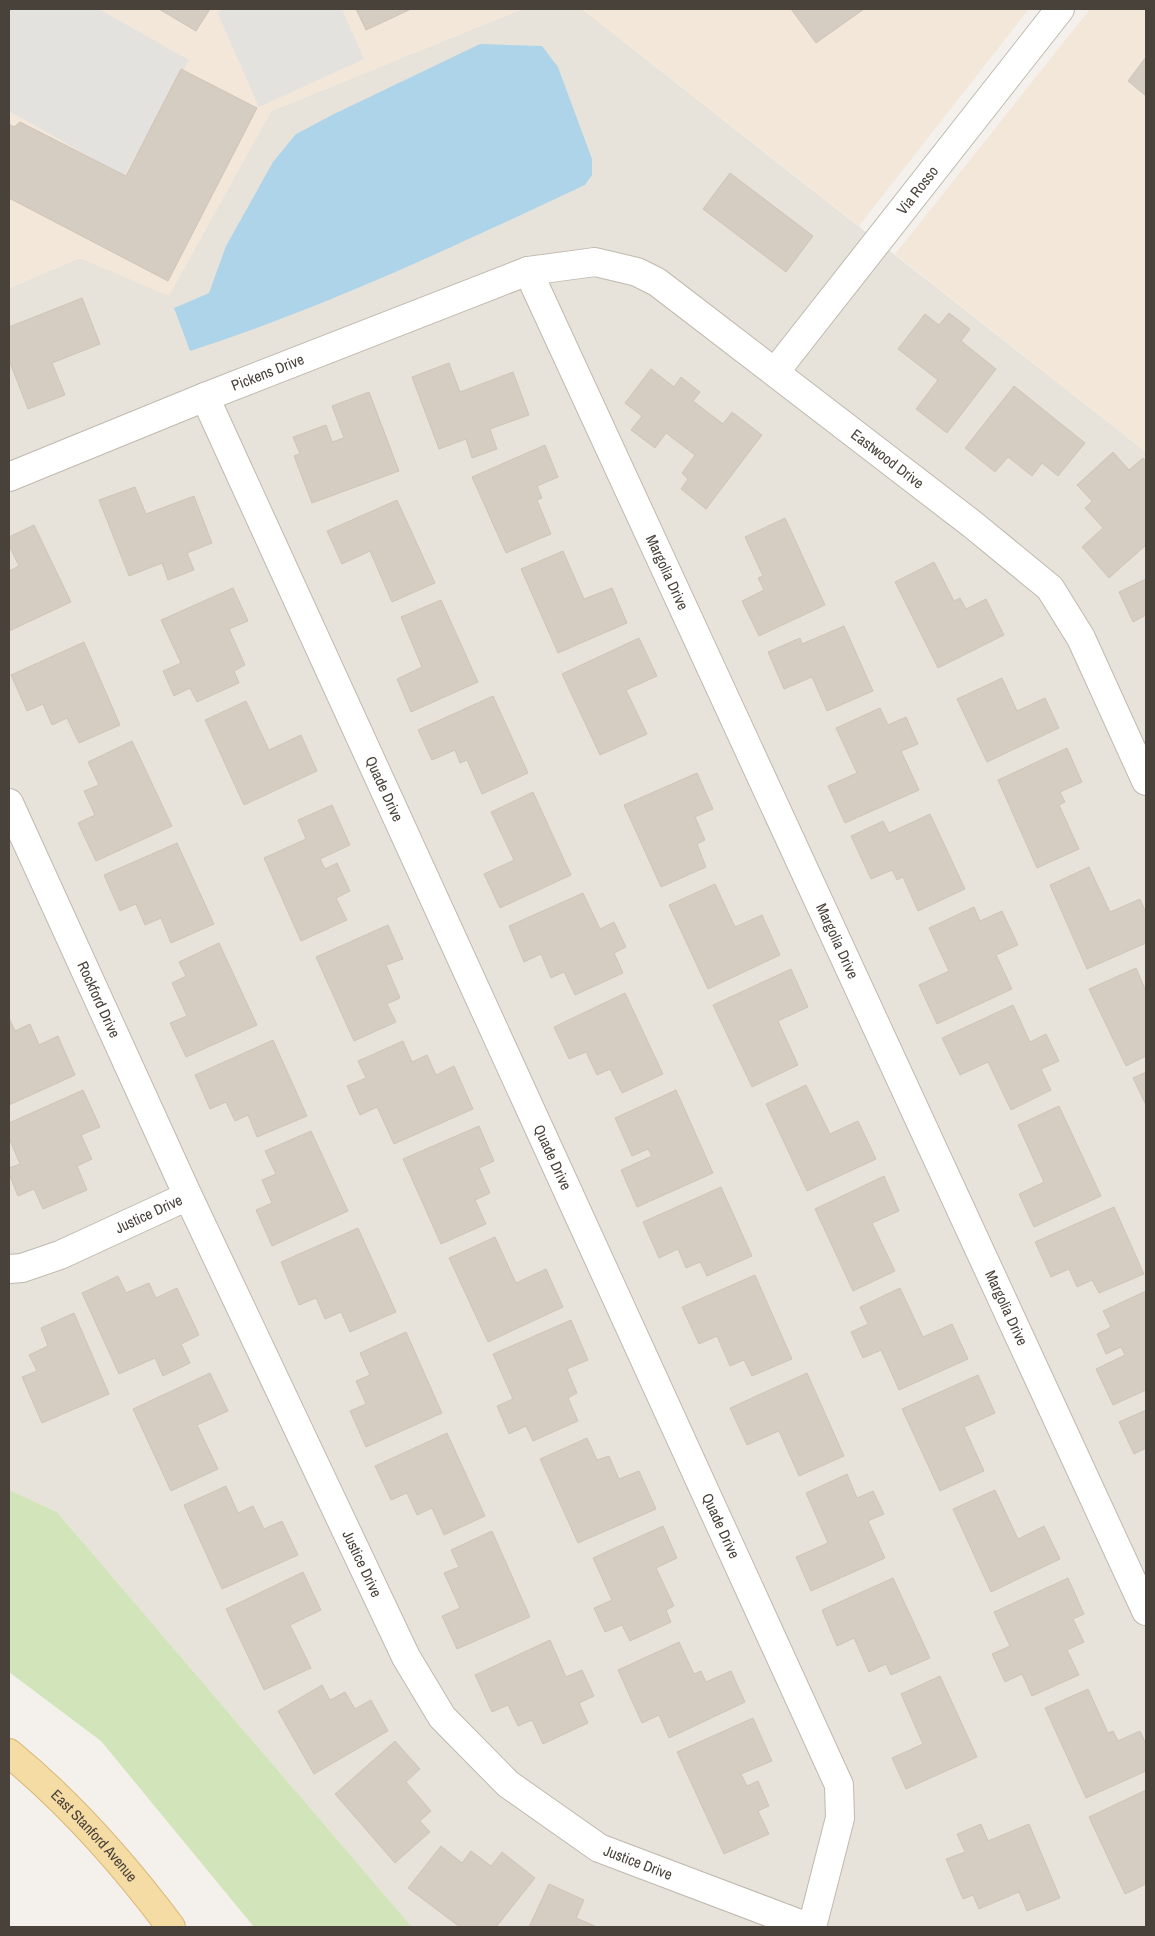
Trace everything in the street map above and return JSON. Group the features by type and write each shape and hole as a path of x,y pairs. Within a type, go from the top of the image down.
{"main road":[{"name":"East Stanford Avenue","path":"9,1754 39,1778 92,1831 140,1886 171,1927"}],"street":[{"name":"Via Rosso","path":"774,372 1060,9"},
{"name":"Eastwood Drive","path":"528,271 595,262 637,272 657,282 972,524 1050,588 1081,638 1146,781"},
{"name":"Pickens Drive","path":"9,477 205,397 528,271"},
{"name":"Margolia Drive","path":"528,271 1146,1611"},
{"name":"Quade Drive","path":"205,397 839,1785 840,1818 812,1927"},
{"name":"Rockford Drive","path":"9,803 188,1196"},
{"name":"Justice Drive","path":"9,1269 22,1268 60,1255 188,1196 406,1657 442,1717 508,1784 599,1848 808,1927"}],"shaded area":[{"path":"9,9 522,9 271,111 169,296 80,258 9,288"},
{"path":"9,9 99,9 189,60 124,176 9,111"},
{"path":"221,9 342,9 364,59 259,107 218,14"},
{"path":"522,9 582,9 1146,452 1146,1927 412,1927 57,1512 9,1490 9,288 80,258 169,295 271,111"},
{"path":"582,9 1029,9 859,226"},
{"path":"1090,9 1146,9 1146,452 895,254"}],"green space":[{"path":"9,1490 57,1512 412,1927 254,1927 101,1741 9,1672"}],"water":[{"path":"480,44 542,46 558,67 592,159 592,175 585,185 390,274 291,315 190,351 174,308 209,293 226,246 273,162 296,134"}],"building":[{"path":"159,9 210,9 196,31"},
{"path":"356,9 411,9 366,30"},
{"path":"791,9 864,9 816,43"},
{"path":"1146,57 1146,96 1128,81"},
{"path":"181,69 257,108 168,281 9,198 9,124 14,127 20,122 126,176"},
{"path":"730,173 813,236 786,272 703,209"},
{"path":"82,298 100,344 52,363 65,395 28,409 9,360 9,327"},
{"path":"949,313 970,329 961,341 996,369 947,433 916,409 938,380 898,349 925,314 939,325"},
{"path":"449,363 460,392 513,372 529,415 490,429 497,449 472,458 466,439 439,449 412,377"},
{"path":"651,369 674,387 681,377 700,392 693,401 723,424 732,412 762,435 706,509 681,489 688,479 682,473 695,455 666,433 655,448 631,430 642,416 625,403"},
{"path":"1014,386 1085,443 1058,476 1042,463 1032,476 1008,457 995,472 965,448"},
{"path":"369,392 399,471 312,503 294,456 300,454 293,437 326,425 332,442 344,438 332,406"},
{"path":"545,445 558,477 537,486 542,498 537,500 551,534 506,553 472,477"},
{"path":"1113,452 1129,470 1143,458 1146,462 1146,545 1109,578 1082,547 1103,528 1085,508 1092,501 1077,485"},
{"path":"135,487 146,514 194,496 212,543 187,553 194,570 168,580 162,563 129,576 99,500"},
{"path":"397,500 435,583 392,602 370,551 342,564 327,531"},
{"path":"785,518 825,605 759,636 742,601 764,590 758,578 763,576 745,537"},
{"path":"34,525 71,602 9,631 9,571 19,566 9,545 9,537"},
{"path":"563,551 584,599 612,588 627,623 558,653 521,569"},
{"path":"934,562 954,601 960,598 966,609 986,599 1004,635 938,668 895,582"},
{"path":"1146,579 1146,615 1133,622 1119,592"},
{"path":"233,588 248,621 229,629 245,665 234,671 239,683 197,702 190,688 174,696 163,671 181,663 161,620"},
{"path":"441,600 478,682 411,712 397,679 422,667 401,617"},
{"path":"844,626 873,691 827,711 812,677 784,689 768,652 800,638 802,644"},
{"path":"639,638 657,676 626,690 647,734 600,755 562,674"},
{"path":"84,642 120,725 79,743 67,718 52,725 43,704 27,711 11,675"},
{"path":"1002,678 1017,711 1045,698 1059,728 987,762 957,699"},
{"path":"493,696 528,773 482,794 467,760 460,763 455,750 432,760 418,730"},
{"path":"246,701 269,750 301,735 317,771 244,805 205,720"},
{"path":"880,708 888,725 906,717 918,744 901,751 919,790 845,823 828,786 857,773 836,728"},
{"path":"132,741 172,826 96,861 78,823 95,815 84,791 99,785 88,762"},
{"path":"1067,748 1082,782 1060,792 1065,802 1059,805 1079,849 1037,868 998,780"},
{"path":"697,773 713,809 695,817 705,840 697,844 706,867 661,887 624,805"},
{"path":"533,792 571,875 500,908 484,874 514,860 491,812"},
{"path":"332,805 350,845 320,859 325,869 337,863 350,891 336,898 347,920 301,941 264,858 306,839 298,820"},
{"path":"930,814 965,889 918,911 903,877 897,880 892,870 871,879 851,836 883,821 889,833"},
{"path":"177,843 214,924 171,943 161,918 145,925 136,904 120,911 104,875"},
{"path":"1089,867 1110,912 1140,899 1146,913 1146,943 1087,969 1050,885"},
{"path":"715,884 735,927 762,915 780,955 708,989 669,905"},
{"path":"583,893 600,929 614,922 626,947 614,953 623,973 575,995 564,972 551,978 541,954 524,962 509,926"},
{"path":"974,907 980,921 1002,911 1018,945 996,955 1012,989 937,1024 919,985 949,971 929,928"},
{"path":"388,925 403,959 386,965 400,998 387,1004 396,1022 354,1041 316,957"},
{"path":"219,943 257,1025 186,1057 170,1023 187,1016 172,983 186,976 179,962"},
{"path":"1136,968 1146,991 1146,1056 1126,1066 1089,989"},
{"path":"791,969 808,1007 778,1021 798,1065 752,1087 713,1005"},
{"path":"625,993 663,1074 622,1093 610,1069 597,1075 586,1052 569,1059 554,1027"},
{"path":"1013,1005 1030,1042 1046,1034 1059,1061 1041,1069 1051,1090 1011,1110 988,1062 960,1075 942,1038"},
{"path":"9,1018 15,1031 30,1024 39,1045 58,1036 75,1075 9,1105"},
{"path":"273,1040 307,1116 257,1137 248,1115 235,1121 226,1102 210,1109 195,1075"},
{"path":"403,1041 412,1062 427,1055 436,1075 454,1066 473,1109 394,1144 377,1107 360,1115 347,1086 366,1078 358,1061"},
{"path":"1146,1072 1146,1105 1133,1078"},
{"path":"806,1085 830,1134 858,1121 876,1159 807,1191 766,1104"},
{"path":"83,1090 100,1127 81,1135 92,1159 77,1166 87,1190 43,1209 34,1189 18,1196 9,1174 9,1168 20,1164 9,1138 9,1123"},
{"path":"676,1090 713,1173 637,1207 621,1170 652,1156 648,1149 632,1156 615,1118"},
{"path":"1059,1106 1101,1196 1034,1227 1019,1194 1044,1182 1018,1125"},
{"path":"479,1126 494,1161 479,1168 490,1193 475,1200 486,1224 441,1244 403,1159"},
{"path":"311,1131 348,1211 272,1246 256,1210 272,1203 262,1180 276,1174 265,1151"},
{"path":"884,1176 899,1211 872,1223 895,1271 853,1291 815,1209"},
{"path":"721,1187 752,1256 707,1276 700,1262 686,1268 678,1249 659,1258 643,1222"},
{"path":"1114,1207 1144,1274 1099,1293 1092,1280 1077,1287 1069,1269 1051,1277 1035,1242"},
{"path":"358,1228 396,1312 350,1332 341,1312 325,1319 316,1298 299,1305 281,1262"},
{"path":"495,1237 516,1283 546,1269 563,1307 488,1342 449,1258"},
{"path":"755,1275 792,1359 752,1376 744,1360 730,1366 717,1336 699,1344 682,1307"},
{"path":"118,1276 126,1293 149,1283 156,1298 177,1288 199,1335 181,1344 190,1363 163,1376 155,1358 119,1374 82,1293"},
{"path":"900,1288 923,1337 952,1324 968,1359 899,1390 881,1350 863,1358 851,1332 868,1324 860,1307"},
{"path":"1146,1291 1146,1390 1113,1405 1096,1369 1125,1355 1121,1347 1106,1354 1097,1334 1111,1327 1103,1311"},
{"path":"74,1313 109,1394 42,1423 22,1377 37,1371 29,1355 48,1346 41,1328"},
{"path":"571,1320 588,1360 567,1369 577,1393 568,1398 578,1421 533,1441 526,1426 509,1434 497,1406 513,1399 493,1354"},
{"path":"406,1332 442,1413 366,1447 350,1411 366,1404 356,1381 370,1375 360,1353"},
{"path":"210,1373 228,1411 197,1425 218,1469 171,1491 133,1409"},
{"path":"807,1373 844,1456 799,1476 779,1431 747,1445 730,1408"},
{"path":"978,1375 995,1413 964,1427 984,1471 940,1491 902,1409"},
{"path":"1146,1410 1146,1448 1134,1454 1119,1422"},
{"path":"447,1433 485,1516 444,1535 432,1508 417,1515 407,1493 391,1500 375,1466"},
{"path":"587,1438 597,1460 609,1456 619,1479 639,1471 656,1509 578,1543 540,1459"},
{"path":"847,1474 857,1498 873,1491 884,1514 868,1521 885,1558 811,1591 796,1557 828,1543 806,1493"},
{"path":"226,1486 238,1513 253,1506 264,1529 282,1521 298,1555 222,1589 184,1505"},
{"path":"995,1490 1018,1539 1044,1526 1060,1559 991,1592 953,1509"},
{"path":"663,1526 677,1558 656,1568 674,1606 666,1610 671,1622 630,1641 622,1625 605,1632 594,1608 612,1600 593,1558"},
{"path":"492,1531 530,1617 457,1649 442,1616 460,1608 444,1573 459,1567 451,1550"},
{"path":"303,1572 321,1610 290,1625 311,1668 264,1690 226,1609"},
{"path":"893,1578 930,1658 891,1675 886,1664 869,1672 854,1638 837,1646 822,1610"},
{"path":"1068,1578 1084,1614 1073,1619 1084,1642 1067,1650 1079,1675 1032,1696 1022,1674 1005,1682 992,1654 1010,1646 994,1612"},
{"path":"550,1640 566,1677 582,1670 594,1696 579,1703 588,1723 543,1744 532,1720 518,1726 508,1705 492,1712 475,1675"},
{"path":"679,1642 694,1674 701,1671 706,1682 731,1671 745,1702 669,1738 659,1715 642,1723 618,1670"},
{"path":"940,1676 977,1757 906,1789 892,1758 923,1744 901,1694"},
{"path":"322,1685 330,1700 345,1692 355,1709 371,1700 388,1731 314,1774 278,1711"},
{"path":"1088,1689 1108,1733 1113,1731 1118,1741 1140,1731 1146,1744 1146,1771 1086,1798 1045,1708"},
{"path":"753,1718 772,1761 741,1774 747,1786 758,1781 769,1806 758,1811 769,1834 724,1854 677,1752"},
{"path":"395,1741 420,1769 406,1782 431,1811 420,1821 430,1832 395,1863 335,1794"},
{"path":"1146,1790 1146,1884 1125,1894 1089,1817"},
{"path":"981,1824 988,1841 1029,1824 1060,1898 1027,1911 1019,1892 979,1909 973,1895 963,1899 946,1859 965,1852 957,1834"},
{"path":"441,1846 462,1863 471,1851 491,1866 502,1852 535,1878 496,1927 460,1927 408,1888"},
{"path":"549,1884 584,1900 576,1918 597,1927 529,1927"}]}
